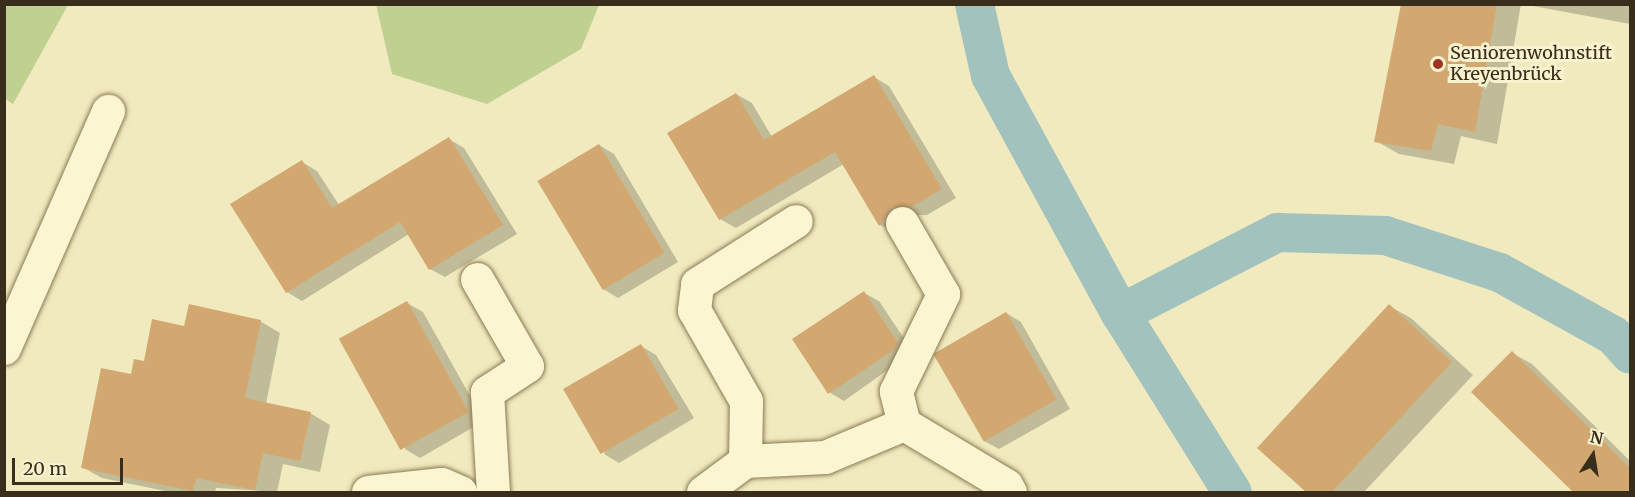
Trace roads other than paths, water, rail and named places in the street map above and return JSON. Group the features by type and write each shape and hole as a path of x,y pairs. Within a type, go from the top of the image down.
{"street":[{"path":"4,348 108,111"},
{"path":"745,461 746,401 694,310 697,284 796,221"},
{"path":"902,223 943,294 896,391 904,424 1006,485 1010,492"},
{"path":"477,279 527,366 487,392 493,492"},
{"path":"703,492 745,461 825,457 904,424"},
{"path":"368,492 442,484 460,492"}],"waterway":[{"path":"974,4 990,75 1120,313 1232,492"},
{"path":"1120,313 1277,232 1385,235 1499,272 1613,335 1630,354"}],"place":[{"name":"Seniorenwohnstift Kreyenbrück","path":"1438,64"}]}
